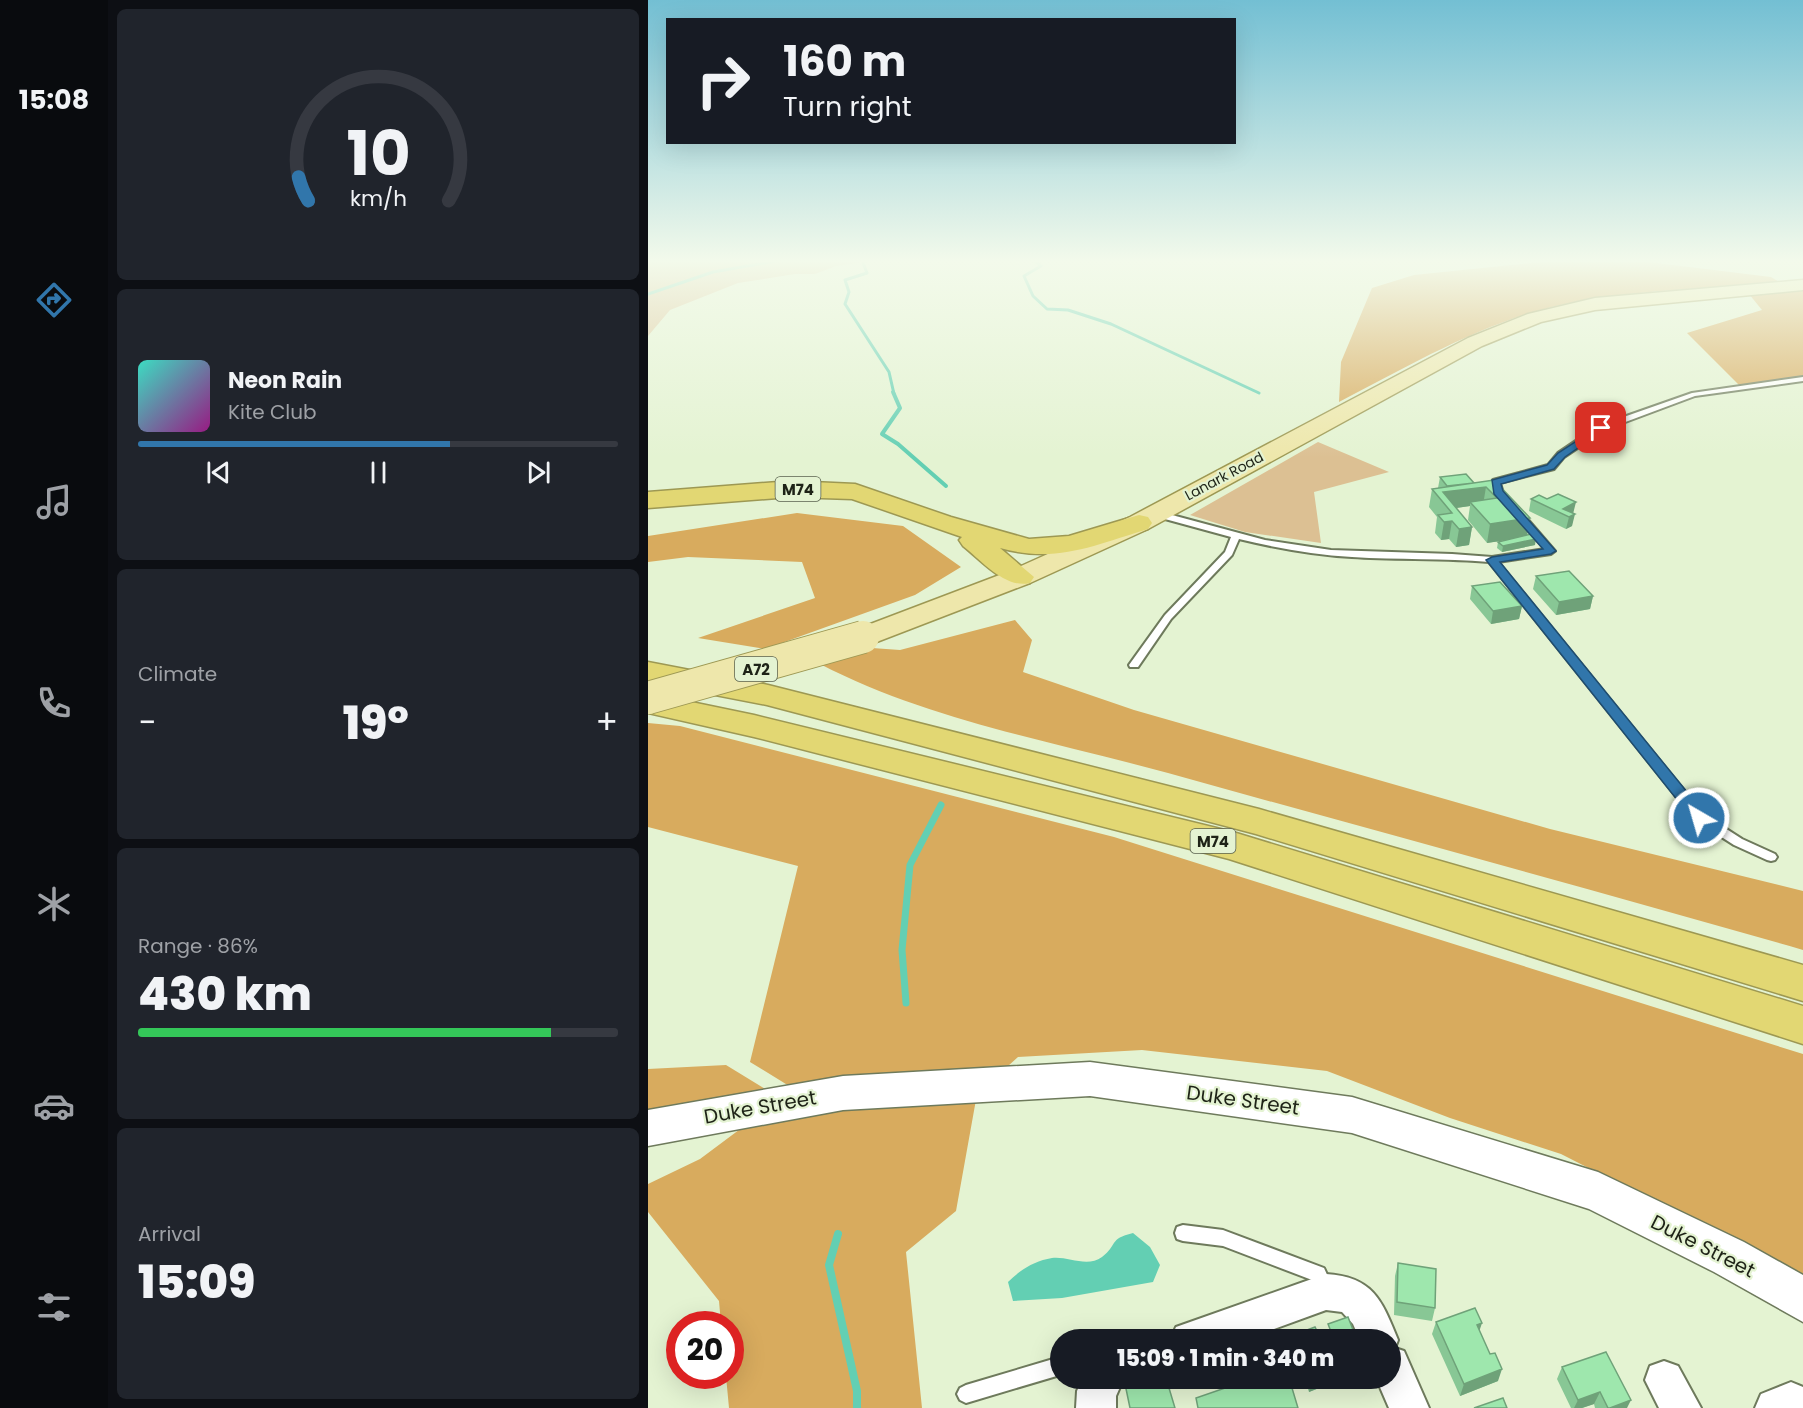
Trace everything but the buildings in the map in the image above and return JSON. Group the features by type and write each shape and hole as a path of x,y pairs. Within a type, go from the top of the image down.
{"highway":[{"name":"M74","path":"648,500 760,490 822,489 855,492 942,523 1005,542 1050,547 1098,538 1148,519"},
{"name":"M74","path":"942,523 981,544 1020,577"},
{"name":"M74","path":"648,672 768,695 1258,822 1803,983"},
{"name":"M74","path":"648,700 1233,846 1803,1025"}],"main road":[{"name":"Lanark Road","path":"648,700 863,637 1020,577 1148,519 1475,342 1516,326"}],"street":[{"name":"Duke Street","path":"648,1128 843,1093 1090,1079 1353,1115 1598,1192 1729,1257 1803,1300"},
{"path":"1220,1329 1326,1292 1344,1292 1354,1297 1366,1310 1374,1329"},
{"path":"1401,1389 1409,1408"}],"lane":[{"path":"1506,500 1498,492 1496,482 1551,467 1561,455 1601,428 1694,394 1803,380"},
{"path":"1148,519 1333,553 1448,555 1492,560 1551,551 1513,508"},
{"path":"1134,665 1168,617 1229,553 1236,537"},
{"path":"1492,560 1699,818 1738,842 1771,857"},
{"path":"1183,1233 1223,1238 1318,1274 1326,1292"},
{"path":"966,1394 1050,1369"}],"shaded area":[{"path":"648,326 657,326 648,336"},
{"path":"1356,326 1494,326 1412,364 1339,402 1341,362"},
{"path":"1711,326 1803,326 1803,376 1739,385 1687,333"},
{"path":"1318,442 1389,472 1314,492 1321,543 1245,532 1190,515"},
{"path":"797,513 903,526 961,567 915,595 765,649 698,638 815,598 802,562 688,557 648,562 648,536"},
{"path":"1015,620 1032,640 1023,672 1134,710 1550,829 1803,891 1803,950 1168,773 991,728 903,700 820,664 872,648 900,650"},
{"path":"648,723 680,726 1114,837 1803,1054 1803,1277 1561,1154 1450,1118 1327,1071 1142,1050 1018,1057 977,1094 956,1211 906,1252 922,1408 729,1408 727,1389 744,1389 744,1311 720,1311 719,1301 648,1212 648,1184 700,1159 794,1089 750,1062 798,866 648,827"},
{"path":"726,1065 775,1095 648,1111 648,1069"}],"water":[{"path":"1133,1233 1150,1247 1160,1265 1153,1282 1062,1298 1013,1301 1008,1282 1028,1267 1052,1258 1090,1262 1107,1253 1116,1240"}],"waterway":[{"path":"859,326 889,372 894,394"},
{"path":"1115,326 1259,393"},
{"path":"893,392 900,408 882,434 898,444 946,486"},
{"path":"906,1003 902,950 910,865 941,805"},
{"path":"838,1234 829,1265 857,1391 857,1408"}],"route":[{"path":"1601,428 1561,455 1551,467 1496,482 1498,492 1551,551 1492,560 1699,818"}]}
